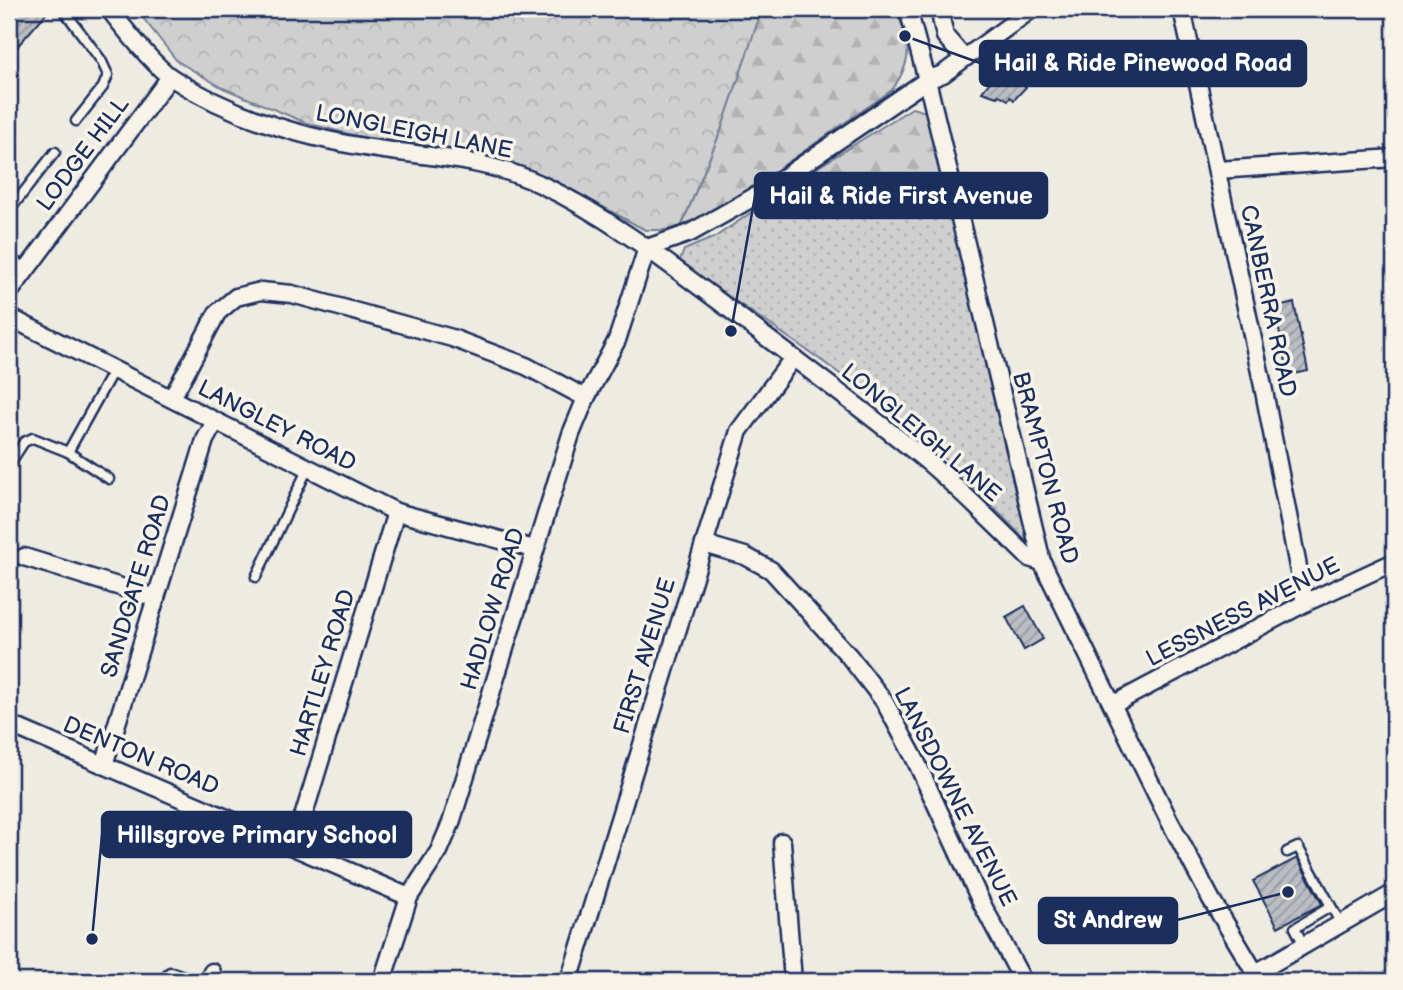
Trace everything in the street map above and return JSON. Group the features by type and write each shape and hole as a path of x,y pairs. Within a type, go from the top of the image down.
{"street":[{"name":"LONGLEIGH LANE","path":"109,9 170,77 218,102 302,134 352,145 462,160 513,173 568,199 647,248 793,358 930,464 1029,558 1042,562"},
{"name":"BRAMPTON ROAD","path":"908,9 1042,562 1205,887 1258,977"},
{"path":"939,9 945,36 963,57"},
{"path":"647,248 690,233 761,193 927,80 943,74 1032,9"},
{"name":"CANBERRA ROAD","path":"1182,9 1218,170 1305,603"},
{"name":"LODGE HILL","path":"9,293 170,77"},
{"path":"1218,170 1394,159"},
{"name":"HADLOW ROAD","path":"382,981 409,897 439,851 449,830 571,434 586,398 617,340 647,248"},
{"path":"172,398 217,313 236,297 261,291 292,293 452,338 526,366 586,398"},
{"name":"LANGLEY ROAD","path":"9,317 396,512 534,549"},
{"name":"FIRST AVENUE","path":"569,981 739,431 793,358"},
{"name":"SANDGATE ROAD","path":"104,765 205,440 215,422"},
{"name":"HARTLEY ROAD","path":"291,846 304,814 396,512"},
{"name":"LANSDOWNE AVENUE","path":"704,544 745,556 771,570 849,656 884,701 915,759 982,904 1023,981"},
{"path":"24,557 156,598"},
{"name":"LESSNESS AVENUE","path":"1114,704 1305,603 1394,562"},
{"name":"DENTON ROAD","path":"9,724 409,897"},
{"path":"782,842 793,981"},
{"path":"1258,977 1304,945 1394,894"}],"lane":[{"path":"63,9 101,60 108,75 103,87 76,121"},
{"path":"9,211 55,152"},
{"path":"9,257 26,269"},
{"path":"68,452 114,369"},
{"path":"9,465 24,442 33,438 68,452 109,479"},
{"path":"256,577 308,468"},
{"path":"1287,852 1298,847 1340,925"},
{"path":"1304,945 1295,928 1331,907"}],"green space":[{"path":"136,9 762,9 721,130 681,227 645,230 554,180 517,165 424,145 361,137 309,124 223,88 177,61"},
{"path":"762,9 897,9 908,50 904,68 892,90 725,206 681,227 721,130"},
{"path":"912,108 926,112 943,185 881,193 819,193 817,168"},
{"path":"817,168 819,193 881,193 943,185 1028,542 945,459 882,406 816,356 679,263 684,250 715,237"}],"building":[{"path":"9,9 50,9 9,56"},
{"path":"1011,60 1020,67 1017,71 1026,79 1022,84 1026,87 1014,100 982,92 1001,68"},
{"path":"1294,303 1308,371 1289,375 1274,308"},
{"path":"1025,606 1043,639 1024,650 1006,617"},
{"path":"1297,858 1322,904 1278,927 1253,881"}],"place":[{"name":"Hail & Ride Pinewood Road","path":"905,36"},
{"name":"Hail & Ride First Avenue","path":"731,331"},
{"name":"St Andrew","path":"1288,892"},
{"name":"Hillsgrove Primary School","path":"92,939"}]}
